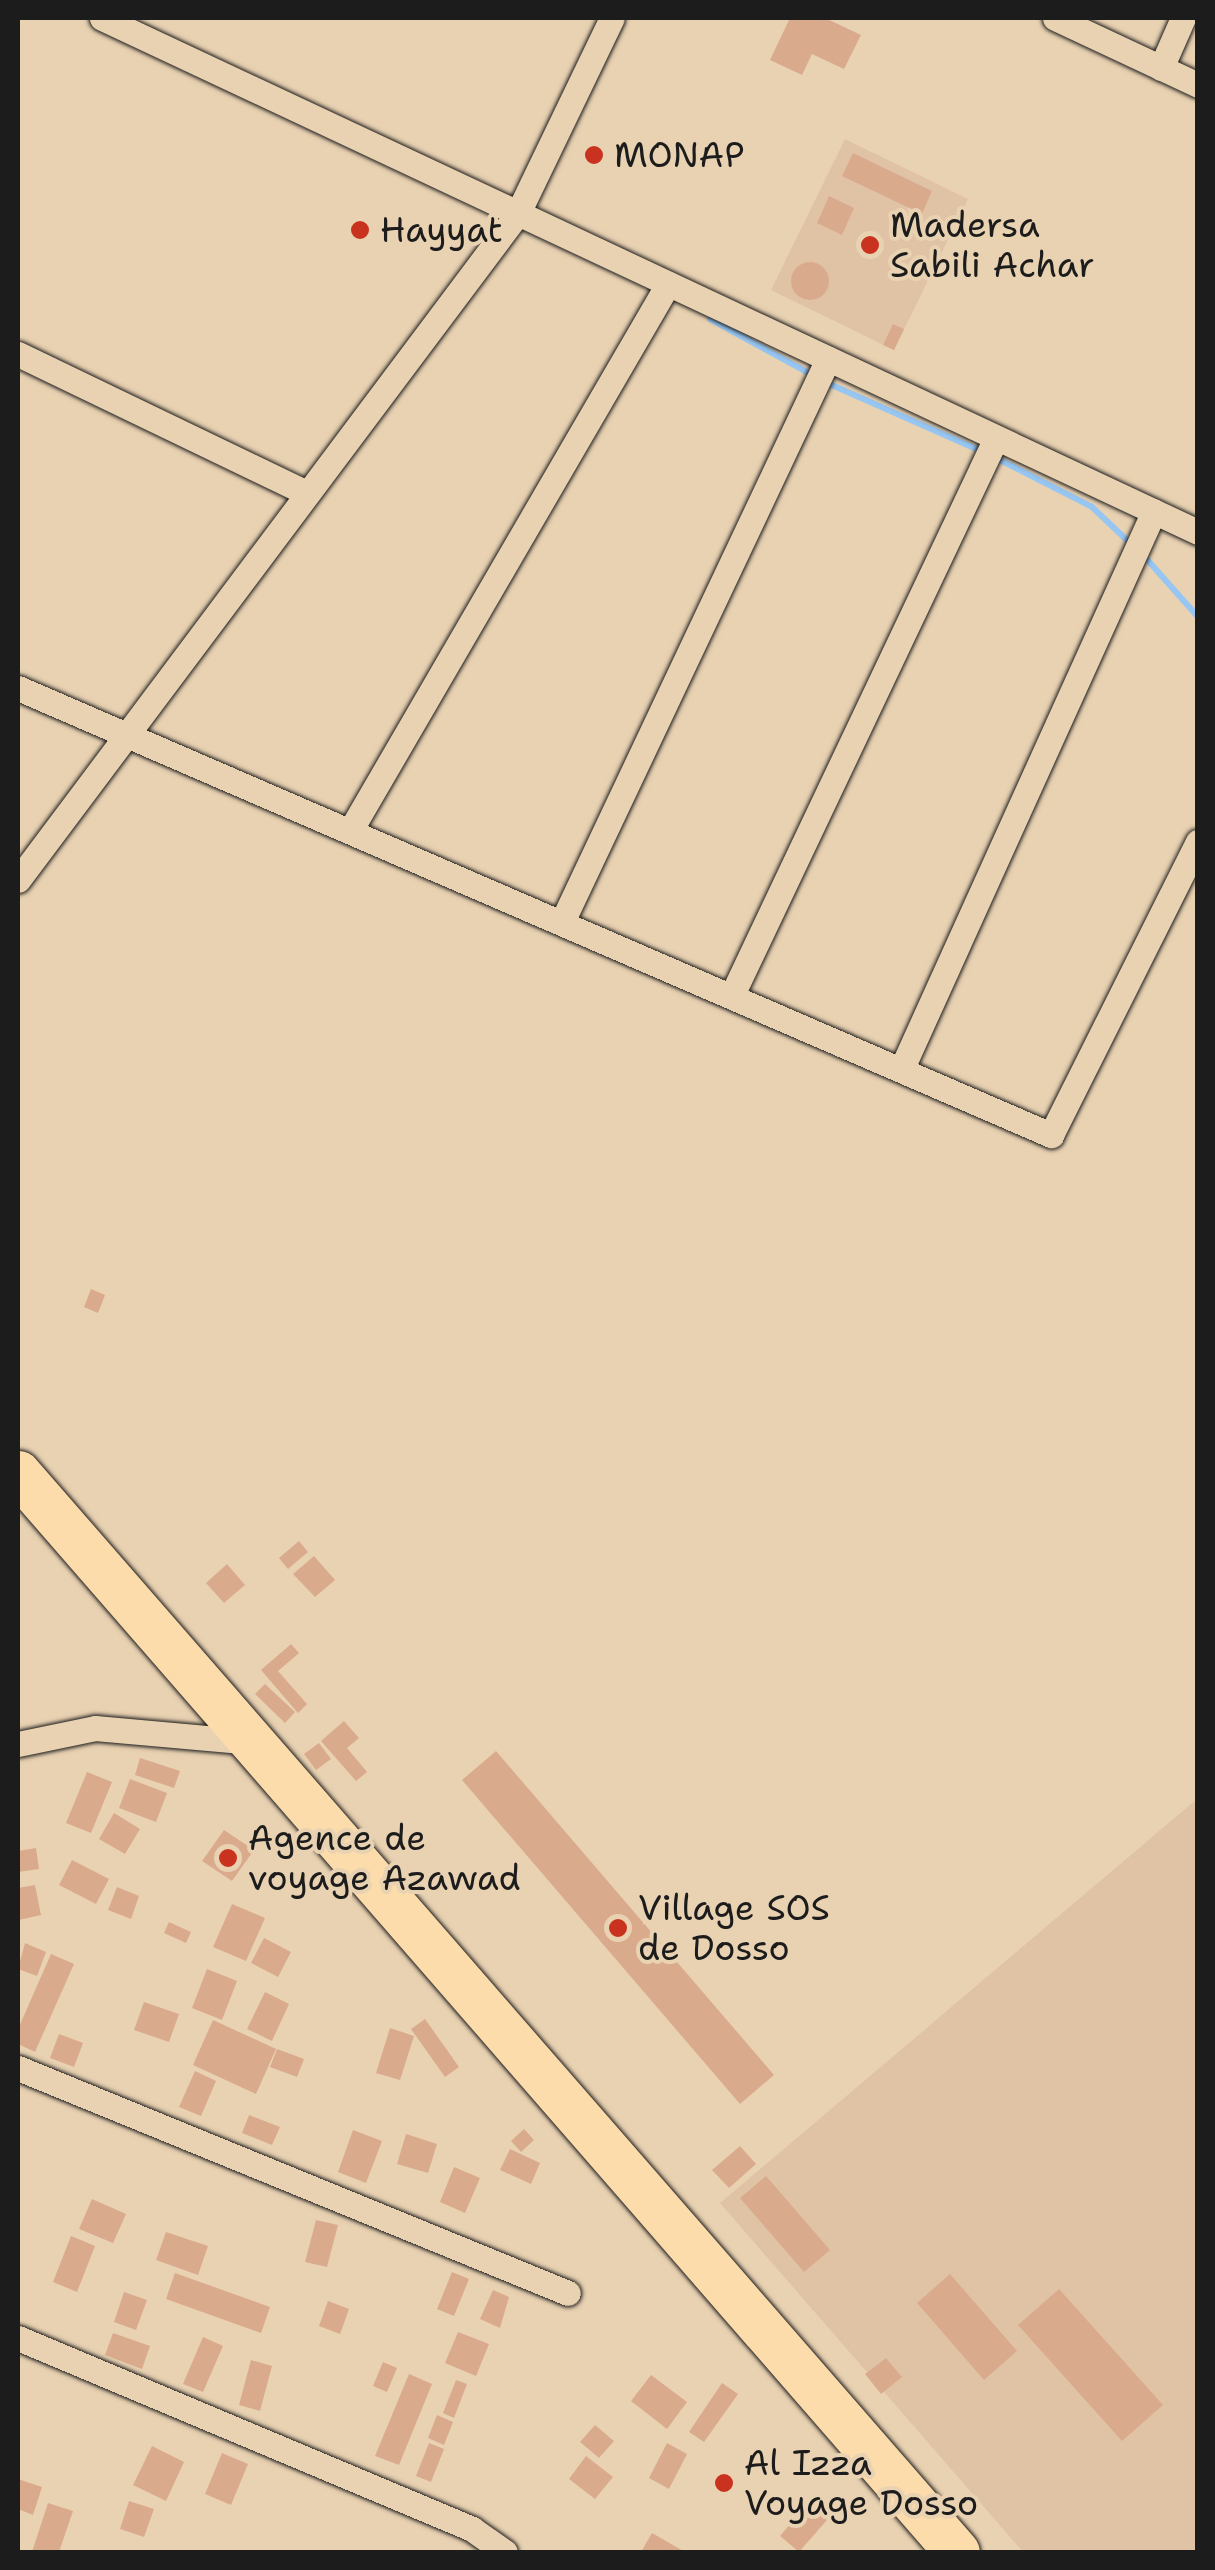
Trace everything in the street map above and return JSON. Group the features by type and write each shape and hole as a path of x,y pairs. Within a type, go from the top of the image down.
{"highway":[{"path":"18,1473 957,2552"}],"street":[{"path":"102,18 1198,532"},
{"path":"18,880 518,212 612,18"},
{"path":"1055,18 1198,86"},
{"path":"1162,68 1183,18"},
{"path":"350,831 668,284"},
{"path":"18,354 307,493"},
{"path":"562,922 828,359"},
{"path":"732,995 996,438"},
{"path":"902,1068 1154,512"},
{"path":"18,688 1052,1135 1198,842"},
{"path":"18,1744 95,1728 253,1742"},
{"path":"18,2068 568,2293"},
{"path":"18,2338 472,2529 505,2552"}],"shaded area":[{"name":"Madersa Sabili Achar","path":"845,139 968,199 894,350 771,290"},
{"path":"1197,1799 1197,2552 1023,2552 720,2203"}],"building":[{"path":"790,18 825,18 861,35 844,69 812,54 802,75 770,60"},
{"name":"MONAP","path":"589,144 605,154 601,166 582,157"},
{"path":"853,153 932,191 922,214 842,176"},
{"path":"829,196 854,208 842,235 817,223"},
{"path":"810,262 823,268 829,281 823,294 810,300 797,294 791,281 797,268"},
{"path":"893,324 904,329 894,350 883,345"},
{"path":"91,1289 105,1295 98,1313 84,1307"},
{"path":"299,1541 308,1552 288,1569 279,1558"},
{"path":"314,1556 335,1580 315,1597 293,1574"},
{"path":"227,1564 245,1585 224,1603 206,1583"},
{"path":"291,1644 299,1653 278,1671 307,1704 298,1713 261,1670"},
{"path":"265,1684 295,1712 285,1723 255,1694"},
{"path":"344,1721 359,1738 347,1748 367,1772 356,1781 321,1741"},
{"path":"319,1743 331,1759 316,1770 304,1754"},
{"name":"Village SOS de Dosso","path":"496,1751 774,2075 740,2104 462,1780"},
{"path":"140,1758 180,1771 174,1788 135,1775"},
{"path":"87,1772 112,1782 91,1833 66,1823"},
{"path":"130,1779 167,1793 156,1822 119,1808"},
{"path":"114,1813 140,1829 125,1854 99,1839"},
{"path":"224,1830 254,1850 232,1881 202,1861"},
{"path":"36,1848 39,1869 18,1872 18,1851"},
{"path":"72,1860 109,1879 96,1904 59,1885"},
{"path":"35,1885 41,1915 19,1920 18,1888"},
{"path":"117,1887 139,1896 131,1919 108,1910"},
{"path":"232,1904 265,1918 246,1961 213,1947"},
{"path":"169,1922 191,1932 186,1943 164,1933"},
{"path":"264,1938 291,1952 278,1977 251,1963"},
{"path":"25,1943 46,1952 37,1976 18,1969"},
{"path":"51,1954 74,1964 35,2052 18,2044 18,2029"},
{"path":"207,1969 237,1981 222,2020 192,2008"},
{"path":"265,1992 289,2004 272,2041 247,2029"},
{"path":"144,2002 179,2014 169,2042 134,2030"},
{"path":"425,2019 459,2067 445,2077 411,2029"},
{"path":"213,2020 276,2049 256,2094 193,2065"},
{"path":"390,2028 414,2036 400,2080 376,2073"},
{"path":"59,2034 83,2043 74,2067 50,2058"},
{"path":"277,2049 304,2059 297,2077 270,2067"},
{"path":"195,2071 216,2081 201,2116 179,2107"},
{"path":"249,2115 280,2127 272,2145 242,2133"},
{"path":"524,2129 534,2140 521,2152 511,2141"},
{"path":"353,2130 382,2141 366,2183 338,2172"},
{"path":"406,2134 437,2144 428,2173 397,2164"},
{"path":"740,2146 756,2164 729,2188 712,2170"},
{"path":"510,2149 540,2163 531,2184 500,2170"},
{"path":"454,2167 480,2178 465,2213 440,2202"},
{"path":"766,2176 830,2250 804,2272 740,2198"},
{"path":"92,2199 126,2214 113,2243 79,2229"},
{"path":"316,2220 338,2225 327,2267 305,2262"},
{"path":"166,2232 208,2246 198,2275 156,2260"},
{"path":"71,2236 95,2246 77,2292 53,2282"},
{"path":"452,2272 469,2279 454,2316 437,2309"},
{"path":"175,2273 270,2307 261,2333 166,2299"},
{"path":"950,2274 1017,2351 984,2380 917,2303"},
{"path":"1059,2289 1163,2405 1122,2441 1018,2325"},
{"path":"493,2290 509,2297 500,2328 480,2319"},
{"path":"124,2292 147,2300 136,2330 114,2322"},
{"path":"328,2301 349,2309 340,2334 319,2326"},
{"path":"458,2332 489,2344 476,2376 445,2363"},
{"path":"113,2333 150,2346 142,2369 105,2355"},
{"path":"203,2337 223,2346 203,2392 183,2384"},
{"path":"886,2358 902,2377 881,2394 865,2374"},
{"path":"251,2360 272,2366 260,2411 239,2405"},
{"path":"383,2362 397,2368 387,2392 373,2386"},
{"path":"409,2374 432,2384 399,2465 375,2456"},
{"path":"651,2375 687,2402 667,2429 631,2401"},
{"path":"456,2380 467,2384 454,2418 443,2413"},
{"path":"722,2383 738,2394 704,2442 689,2432"},
{"path":"437,2415 453,2422 444,2445 428,2438"},
{"path":"595,2425 614,2441 599,2458 580,2442"},
{"path":"429,2443 444,2449 431,2482 416,2476"},
{"path":"667,2443 687,2454 669,2489 649,2478"},
{"path":"152,2446 184,2462 166,2501 133,2485"},
{"path":"222,2453 248,2464 231,2505 205,2494"},
{"path":"586,2456 613,2477 595,2499 569,2479"},
{"path":"18,2479 42,2487 33,2515 18,2509"},
{"path":"129,2501 154,2509 144,2537 120,2529"},
{"path":"48,2503 73,2511 59,2552 32,2552"},
{"path":"807,2504 827,2520 799,2552 780,2536"},
{"path":"652,2533 685,2552 641,2552"}],"waterway":[{"path":"710,319 814,376"},
{"path":"825,382 983,452"},
{"path":"994,457 1092,507 1130,543"},
{"path":"1143,555 1198,617"}],"place":[{"name":"MONAP","path":"594,155"},
{"name":"Hayyat","path":"360,230"},
{"name":"Madersa Sabili Achar","path":"870,245"},
{"name":"Agence de voyage Azawad","path":"228,1858"},
{"name":"Village SOS de Dosso","path":"618,1928"},
{"name":"Al Izza Voyage Dosso","path":"724,2483"}]}
